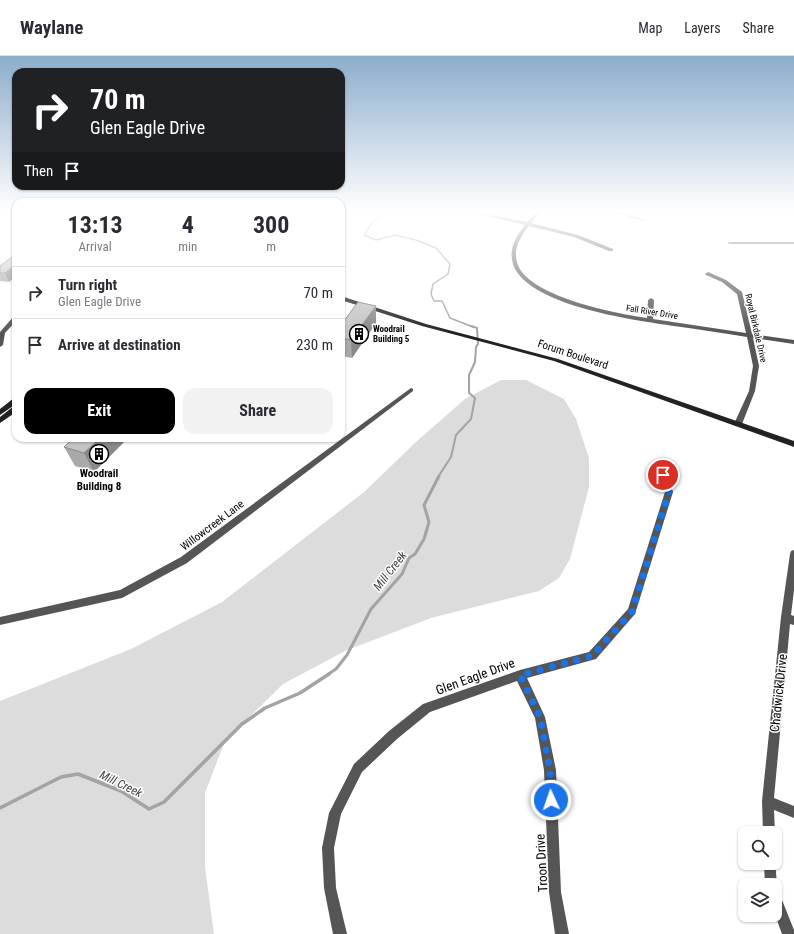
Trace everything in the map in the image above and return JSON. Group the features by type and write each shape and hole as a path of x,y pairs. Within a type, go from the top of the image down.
{"street":[{"name":"Fall River Drive","path":"513,252 512,259 519,270 533,284 562,300 592,310 794,342"},
{"name":"Royal Birkdale Drive","path":"708,274 724,280 740,293 756,366 755,379 738,424"},
{"name":"Forum Boulevard","path":"345,299 424,325 556,360 794,444"},
{"path":"650,320 651,300"},
{"path":"0,345 2,335 12,322"},
{"name":"Willowcreek Lane","path":"345,439 411,390"},
{"path":"0,413 12,403"},
{"path":"0,421 12,411"},
{"name":"Willowcreek Lane","path":"0,621 122,594 184,560 342,442"},
{"name":"Glen Eagle Drive","path":"340,934 330,888 328,848 335,813 358,768 393,735 427,708 520,675 592,656 632,612 669,492 663,475"},
{"name":"Chadwick Drive","path":"769,826 768,801 790,619 794,554"},
{"name":"Troon Drive","path":"520,675 540,717 550,770 555,892 562,934"},
{"path":"768,801 794,812"},
{"path":"782,918 788,934"}],"shaded area":[{"path":"501,380 526,380 564,399 576,419 589,458 589,487 570,559 559,578 539,591 431,618 345,651 283,684 225,741 205,793 205,867 214,934 0,934 0,701 131,649 222,602 364,492 417,441 465,399"}],"building":[{"path":"12,257 12,267 5,273 0,273 0,266"},
{"path":"358,302 376,306 351,340 345,339 345,320"},
{"path":"70,442 96,442 84,453 64,447"}],"waterway":[{"name":"Mill Creek","path":"439,252 450,264 448,274 433,284 431,294 434,301 442,301 450,318 473,327"},
{"name":"Mill Creek","path":"438,477 451,457 456,435 471,419 475,398 469,393 469,375 475,362 476,347 478,344 477,328 471,326"},
{"name":"Mill Creek","path":"327,675 336,669 347,655 371,609 402,574 409,558 415,554 424,539 429,522 424,505 439,476"},
{"name":"Mill Creek","path":"0,808 61,777 78,774 121,791 149,809 164,802 242,724 265,708 300,693 329,674"}],"place":[{"name":"Woodrail Building 5","path":"359,334"},
{"name":"Woodrail Building 8","path":"99,454"}],"route":[{"path":"551,800 550,770 540,717 520,675 592,656 632,612 669,492 663,475"}]}
